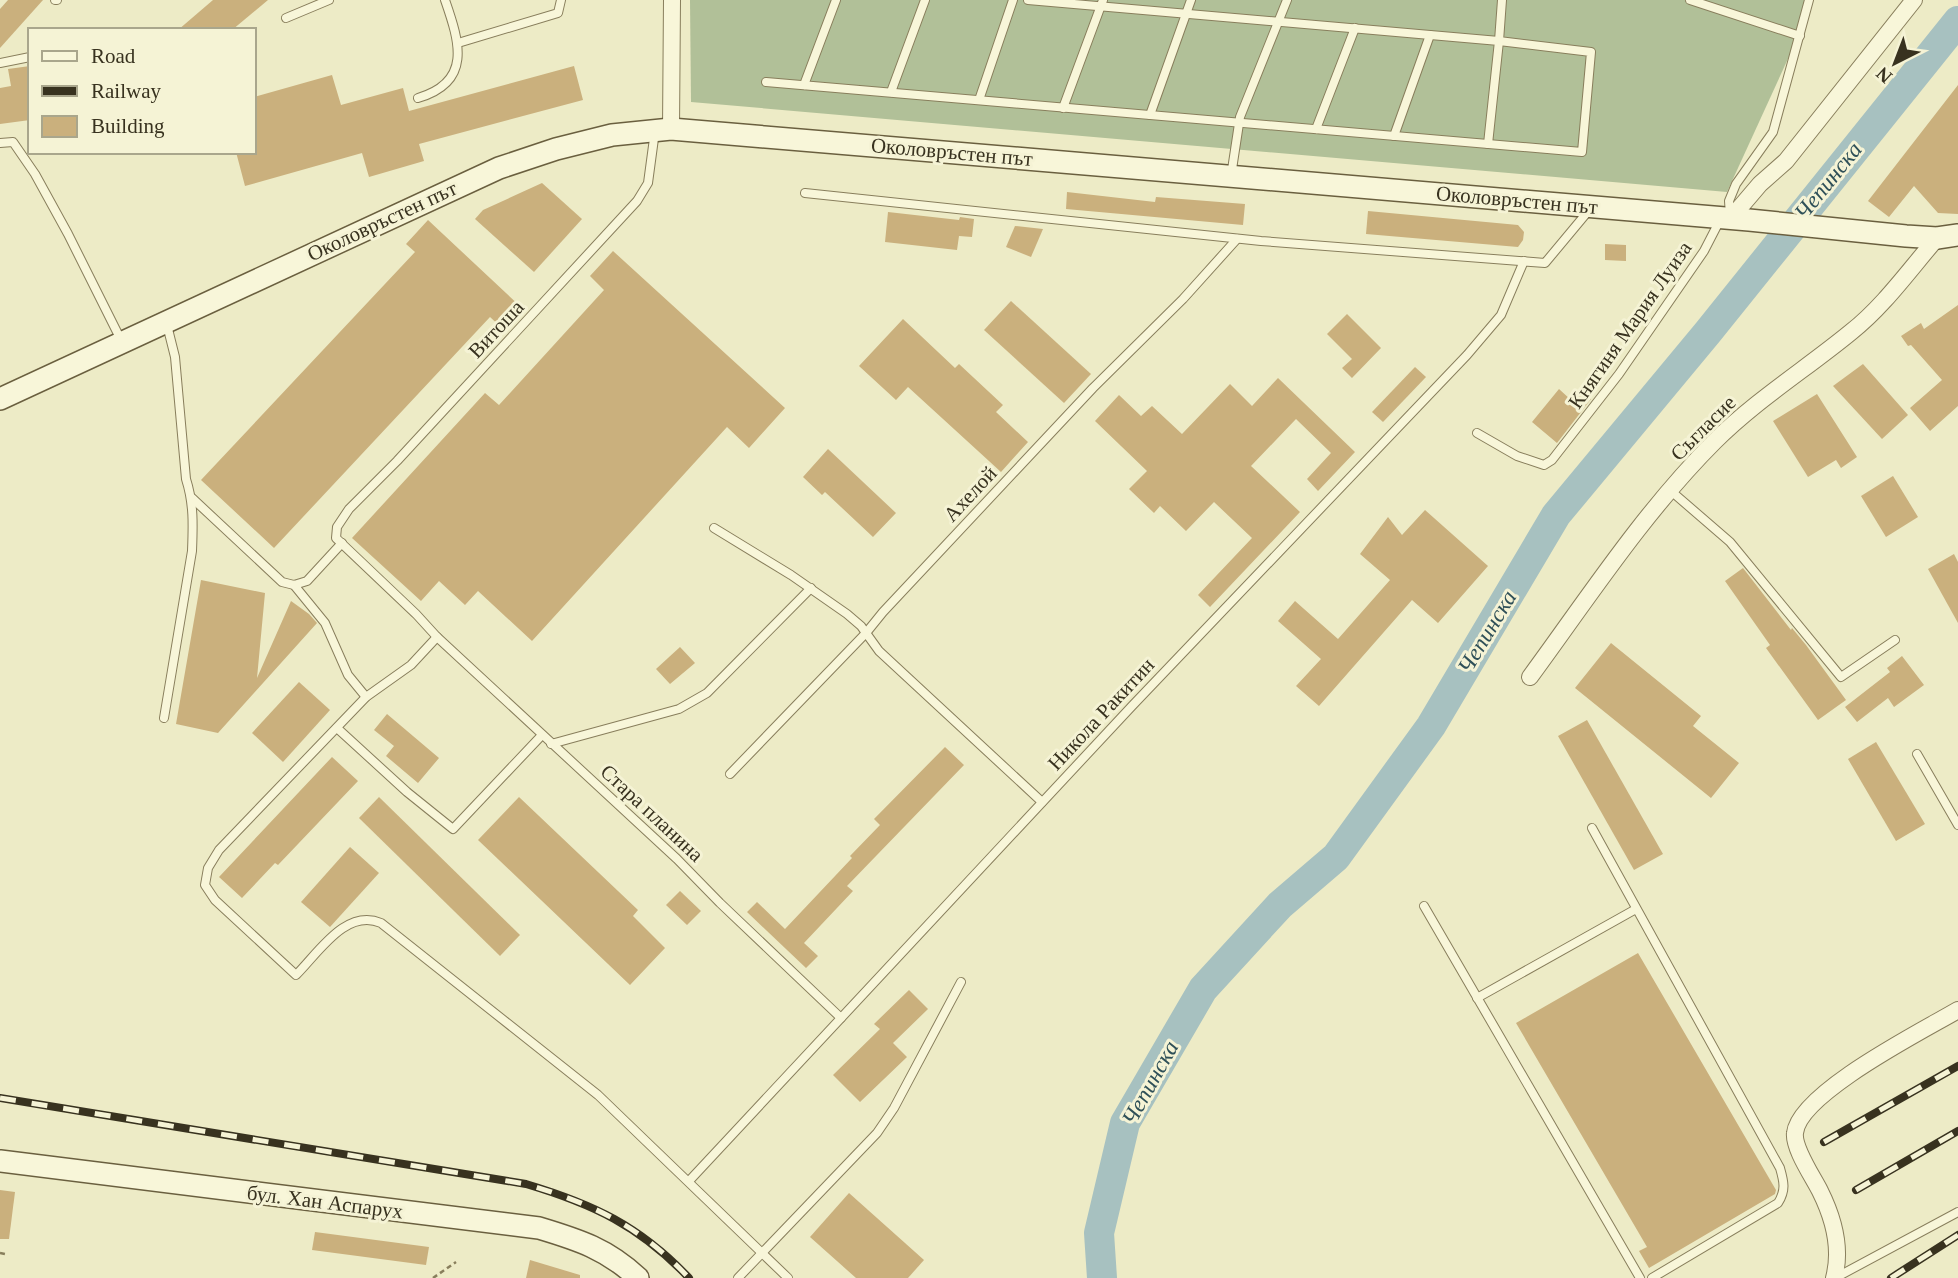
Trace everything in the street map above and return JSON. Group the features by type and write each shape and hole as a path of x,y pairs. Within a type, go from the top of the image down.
{"street":[{"path":"663,130 672,0"},
{"path":"1734,219 1760,184 1786,161 1914,0"},
{"name":"Околовръстен път","path":"0,399 499,168 556,149 612,135 663,130 1948,236"},
{"name":"Съгласие","path":"1530,677 1616,559 1714,442 1756,404 1853,331 1948,236"},
{"path":"1835,1278 1839,1259 1838,1244 1823,1197 1799,1151 1795,1134 1800,1120 1826,1091 1855,1069 1958,1010"},
{"name":"бул. Хан Аспарух","path":"0,1161 539,1228 580,1240 609,1254 638,1278"}],"lane":[{"path":"286,18 329,0"},
{"path":"418,99 434,93 450,82 457,67 458,43 445,0"},
{"path":"458,43 558,13 561,0"},
{"path":"804,85 836,0"},
{"path":"891,92 925,0"},
{"path":"979,100 1013,0"},
{"path":"766,82 1582,152 1591,52 1499,41 1186,14 1102,3 1028,0"},
{"path":"1150,115 1191,0"},
{"path":"1231,176 1239,123 1287,0"},
{"path":"1488,144 1502,0"},
{"path":"1690,0 1800,36"},
{"name":"Княгиня Мария Луиза","path":"1477,433 1517,456 1544,465 1561,450 1619,374 1704,251 1734,219 1729,201 1736,184 1773,132 1809,0"},
{"path":"1063,108 1102,3"},
{"path":"1316,129 1355,28"},
{"path":"1394,136 1430,35"},
{"path":"0,63 28,57"},
{"name":"Витоша","path":"294,585 307,581 339,540 337,527 349,509 425,432 638,201 648,183 663,130"},
{"path":"0,143 13,142 35,174 122,342"},
{"path":"805,193 1237,239 1545,263 1592,207"},
{"name":"Ахелой","path":"730,774 1237,239"},
{"name":"Никола Ракитин","path":"689,1181 1042,802 1467,355 1501,315 1524,261"},
{"path":"164,718 192,551 192,498 186,479 175,357 166,322"},
{"path":"1671,491 1730,542 1841,677 1895,640"},
{"path":"192,498 282,582 294,585 326,623 348,675 366,697"},
{"path":"714,528 811,588 847,614 879,651 1042,802"},
{"name":"Стара планина","path":"339,540 437,637 677,859 841,1017"},
{"path":"551,744 679,709 707,694 811,588"},
{"path":"437,637 411,665 366,697 219,850 208,868 205,885 215,900 296,975 344,927 356,920 369,918 382,923 598,1095 788,1278"},
{"path":"337,728 407,792 453,829 542,735"},
{"path":"1917,754 1958,825"},
{"path":"1591,828 1780,1168 1784,1182 1783,1194 1778,1203 1652,1278"},
{"path":"1423,906 1640,1278"},
{"path":"1477,998 1636,909"},
{"path":"738,1278 877,1133 894,1108 961,982"},
{"path":"1835,1278 1958,1212"}],"path":[{"path":"0,1253 5,1254"},
{"path":"433,1278 456,1262"}],"green space":[{"path":"690,0 1809,0 1797,39 1727,192 691,102"}],"building":[{"path":"8,0 43,0 0,48 0,9"},
{"path":"213,0 268,0 234,28 180,28"},
{"path":"28,66 28,120 0,124 0,88 11,86 8,69"},
{"path":"574,66 583,100 419,144 424,161 369,177 362,153 245,186 237,154 256,154 256,96 332,75 341,105 403,88 409,111"},
{"path":"1958,85 1958,214 1938,213 1914,186 1889,217 1868,201"},
{"path":"542,183 582,219 534,272 475,219 483,210"},
{"path":"1067,192 1155,202 1156,197 1245,204 1243,225 1066,209"},
{"path":"1368,211 1518,225 1524,232 1523,240 1518,247 1366,234"},
{"path":"888,212 959,220 960,217 974,219 972,237 959,236 957,250 885,242"},
{"path":"428,220 523,309 504,330 490,317 274,548 201,480 415,252 406,244"},
{"path":"1015,226 1043,229 1031,257 1006,247"},
{"path":"1605,244 1626,245 1626,261 1605,260"},
{"path":"613,251 785,408 749,448 727,427 532,641 478,591 465,605 439,581 421,601 352,538 485,393 499,405 604,290 590,276"},
{"path":"1011,301 1091,374 1064,403 984,330"},
{"path":"1958,305 1958,406 1930,431 1910,408 1942,380 1901,336 1921,323 1924,329"},
{"path":"1347,314 1381,348 1352,378 1342,368 1352,359 1327,334"},
{"path":"903,319 955,368 959,364 1003,405 996,412 1028,442 1001,472 908,387 896,400 859,366"},
{"path":"1863,364 1908,415 1882,439 1833,386"},
{"path":"1415,367 1426,377 1383,422 1372,412"},
{"path":"1278,378 1355,452 1318,491 1307,479 1331,453 1296,419 1251,466 1300,512 1210,607 1198,595 1252,538 1214,502 1186,531 1160,506 1154,513 1129,489 1147,471 1095,421 1119,395 1141,416 1152,406 1182,434 1230,384 1252,406"},
{"path":"1559,389 1571,400 1580,389 1591,399 1557,443 1532,422"},
{"path":"1817,394 1857,457 1841,468 1836,460 1808,477 1773,421"},
{"path":"828,449 896,513 873,537 825,492 822,495 803,477"},
{"path":"1893,476 1918,517 1886,537 1861,496"},
{"path":"1425,510 1488,566 1438,623 1412,600 1319,706 1296,686 1321,659 1278,621 1295,601 1338,639 1390,580 1360,554 1388,517 1402,535"},
{"path":"1954,554 1958,562 1958,623 1928,569"},
{"path":"1743,568 1791,630 1792,628 1806,645 1846,700 1818,720 1766,648 1770,645 1725,581"},
{"path":"201,580 265,593 257,678 291,601 317,623 218,733 176,724"},
{"path":"1611,643 1701,716 1693,726 1739,763 1711,798 1575,688"},
{"path":"680,647 695,663 670,684 656,669"},
{"path":"1902,656 1924,685 1894,707 1888,698 1857,722 1845,707 1890,672 1887,668"},
{"path":"299,682 330,710 283,762 252,733"},
{"path":"387,714 439,758 418,783 386,756 394,746 374,730"},
{"path":"1587,720 1663,854 1634,870 1558,736"},
{"path":"1876,742 1925,824 1896,841 1848,759"},
{"path":"945,747 964,765 847,886 853,891 804,943 818,956 806,968 747,912 757,902 785,929 880,825 874,819"},
{"path":"332,757 358,781 278,865 275,863 242,898 219,877"},
{"path":"379,797 520,935 500,956 359,818"},
{"path":"519,797 638,910 633,916 665,948 630,985 478,840"},
{"path":"350,847 379,873 330,927 301,902"},
{"path":"680,891 701,911 687,925 666,905"},
{"path":"1638,953 1776,1190 1775,1194 1649,1268 1639,1251 1647,1247 1516,1023"},
{"path":"909,990 928,1009 893,1043 907,1057 860,1102 833,1075 880,1029 874,1024"},
{"path":"0,1190 15,1192 9,1239 0,1239"},
{"path":"849,1193 924,1260 908,1278 856,1278 810,1237"},
{"path":"315,1232 429,1247 426,1265 312,1250"},
{"path":"530,1260 580,1275 580,1278 526,1278"}],"waterway":[{"name":"Чепинска","path":"1102,1278 1099,1233 1125,1123 1203,989 1280,905 1336,857 1431,726 1556,515 1708,332 1958,21"}],"railway":[{"path":"1824,1142 1958,1066"},
{"path":"0,1098 526,1184 573,1200 614,1219 652,1244 689,1278"},
{"path":"1856,1190 1958,1131"},
{"path":"1891,1278 1958,1235"}]}
